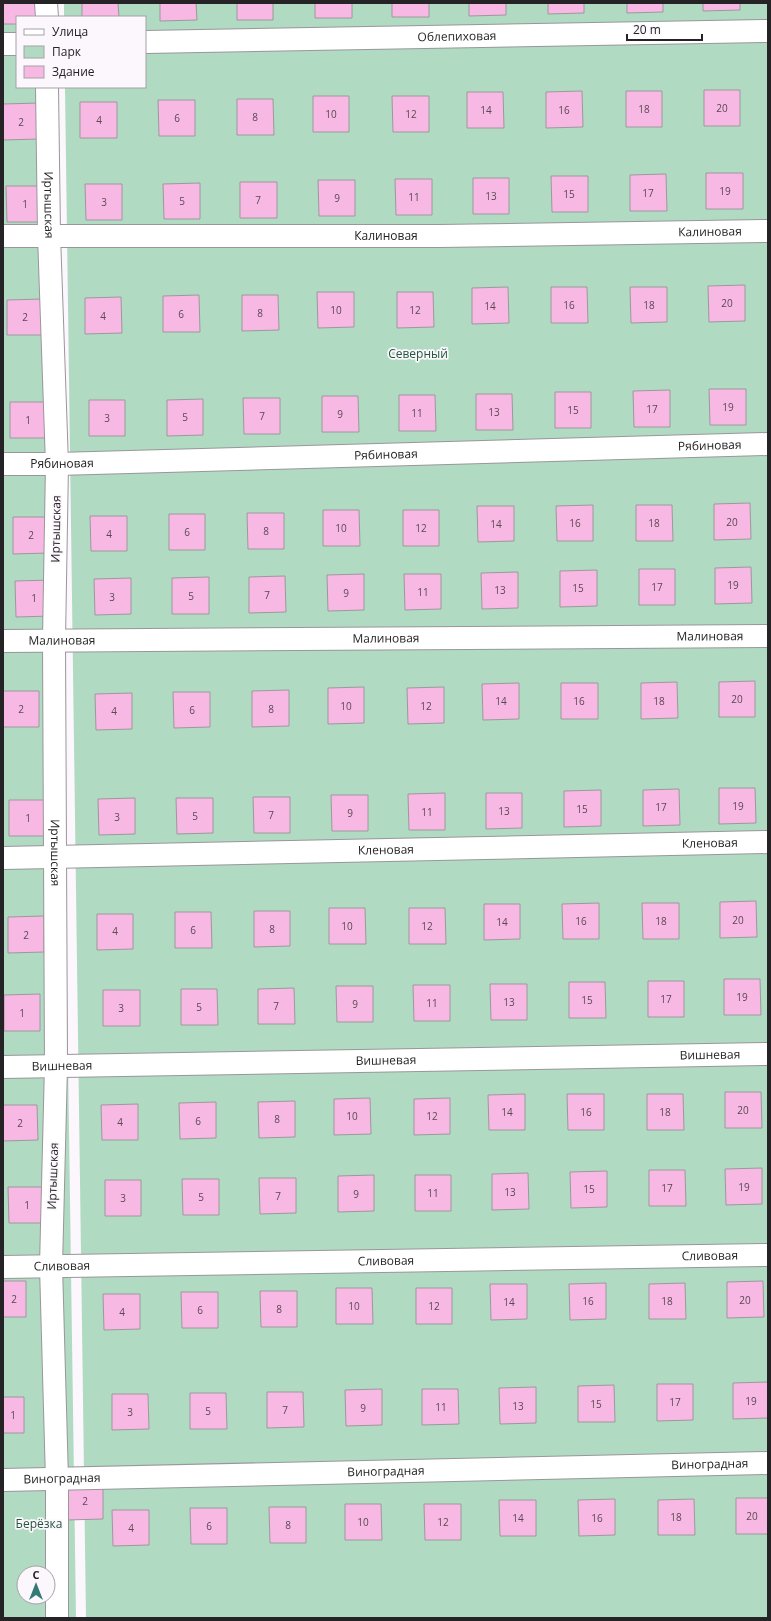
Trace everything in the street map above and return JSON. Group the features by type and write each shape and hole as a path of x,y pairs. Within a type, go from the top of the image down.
{"street":[{"path":"46,3 47,16"},
{"name":"Облепиховая","path":"146,42 768,31"},
{"path":"3,44 16,44"},
{"name":"Иртышская","path":"47,88 49,235 57,464 54,640 56,1066 51,1266 57,1480 57,1618"},
{"name":"Калиновая","path":"3,236 439,236 768,231"},
{"name":"Рябиновая","path":"3,464 57,464 768,444"},
{"name":"Малиновая","path":"3,641 768,636"},
{"name":"Кленовая","path":"3,858 768,842"},
{"name":"Вишневая","path":"3,1067 768,1054"},
{"name":"Сливовая","path":"3,1267 768,1255"},
{"name":"Виноградная","path":"3,1480 768,1464"}],"green space":[{"name":"Берёзка","path":"3,3 16,16 16,88 54,88 76,1618 3,1618"},
{"name":"Северный","path":"64,3 768,3 768,1618 86,1618 65,88 146,88 146,16 64,16"}],"building":[{"path":"3,3 40,3 40,16 16,16 16,24 3,24"},
{"path":"82,3 118,3 119,16 82,16"},
{"path":"160,3 196,3 197,20 160,21"},
{"path":"237,3 273,3 273,20 237,20"},
{"path":"315,3 352,3 352,18 315,18"},
{"path":"392,3 429,3 429,17 392,17"},
{"path":"469,3 506,3 506,15 469,16"},
{"path":"548,3 584,3 584,13 548,14"},
{"path":"627,3 663,3 663,12 627,13"},
{"path":"703,3 740,3 740,10 703,11"},
{"path":"704,90 740,90 740,126 704,126"},
{"path":"582,91 583,127 546,128 546,92"},
{"path":"626,91 662,91 662,127 626,127"},
{"path":"467,92 503,92 504,128 467,128"},
{"path":"313,96 349,96 349,132 313,132"},
{"path":"392,96 429,96 429,132 393,132"},
{"path":"237,99 273,99 274,135 237,135"},
{"path":"158,100 195,100 195,136 159,136"},
{"path":"80,102 117,102 117,138 80,138"},
{"path":"39,103 39,139 3,140 3,104"},
{"path":"706,173 743,173 743,209 706,209"},
{"path":"666,174 667,211 630,211 630,175"},
{"path":"551,176 588,176 588,212 552,212"},
{"path":"473,178 509,178 509,214 473,214"},
{"path":"395,179 432,179 432,215 396,215"},
{"path":"318,180 355,180 355,216 319,216"},
{"path":"240,182 277,182 277,218 240,218"},
{"path":"200,183 200,219 164,219 163,184"},
{"path":"85,184 122,184 122,220 86,220"},
{"path":"6,186 43,186 43,222 7,222"},
{"path":"745,285 745,321 709,322 708,286"},
{"path":"508,287 509,323 472,324 472,288"},
{"path":"551,287 587,287 588,323 551,323"},
{"path":"630,287 667,287 667,322 631,323"},
{"path":"317,292 354,292 354,327 318,328"},
{"path":"397,292 433,292 434,327 397,328"},
{"path":"199,295 200,332 163,332 163,296"},
{"path":"242,295 278,295 279,330 242,331"},
{"path":"121,297 122,333 85,334 85,298"},
{"path":"43,299 44,335 7,335 7,300"},
{"path":"709,389 746,389 746,425 710,425"},
{"path":"670,390 670,427 634,427 633,391"},
{"path":"555,392 591,392 591,428 555,428"},
{"path":"476,394 512,394 513,430 476,430"},
{"path":"399,395 435,395 436,431 399,431"},
{"path":"322,396 358,396 359,432 322,432"},
{"path":"243,398 280,398 280,434 244,434"},
{"path":"203,399 203,435 167,436 167,400"},
{"path":"89,400 125,400 125,436 89,436"},
{"path":"10,402 46,402 46,438 10,438"},
{"path":"750,503 751,539 714,540 714,504"},
{"path":"593,505 593,541 557,541 556,506"},
{"path":"636,505 672,505 673,541 636,541"},
{"path":"477,506 514,506 514,541 478,542"},
{"path":"323,510 359,510 360,546 323,546"},
{"path":"403,510 439,510 439,546 403,546"},
{"path":"247,513 284,513 284,549 248,549"},
{"path":"169,514 205,514 205,550 169,550"},
{"path":"90,516 127,516 127,551 91,551"},
{"path":"13,517 49,517 49,553 13,554"},
{"path":"751,567 752,603 715,604 715,568"},
{"path":"639,569 675,569 675,605 639,605"},
{"path":"597,570 597,606 560,607 560,571"},
{"path":"518,572 518,608 482,609 481,573"},
{"path":"364,574 364,610 328,611 327,575"},
{"path":"404,574 441,574 441,609 405,610"},
{"path":"285,576 286,612 249,613 249,577"},
{"path":"209,577 209,614 172,614 172,578"},
{"path":"131,578 131,614 95,615 94,579"},
{"path":"52,580 52,616 16,617 15,581"},
{"path":"755,681 755,717 719,717 719,682"},
{"path":"677,682 678,718 641,719 641,683"},
{"path":"519,683 519,719 483,720 482,684"},
{"path":"561,683 598,683 598,719 561,719"},
{"path":"364,687 364,723 328,724 328,688"},
{"path":"444,687 444,723 408,724 407,688"},
{"path":"289,690 289,726 252,727 252,691"},
{"path":"3,691 39,691 39,727 3,727"},
{"path":"173,692 210,692 210,727 174,728"},
{"path":"132,693 132,729 96,730 95,694"},
{"path":"719,788 755,788 756,823 719,824"},
{"path":"679,789 680,825 643,826 643,790"},
{"path":"601,790 601,826 564,827 564,791"},
{"path":"445,793 445,830 409,830 408,794"},
{"path":"486,793 522,793 522,828 486,829"},
{"path":"331,795 368,795 368,831 332,831"},
{"path":"253,797 290,797 290,833 254,833"},
{"path":"135,798 135,834 99,835 98,799"},
{"path":"176,798 213,798 213,833 177,834"},
{"path":"9,800 45,800 46,836 9,836"},
{"path":"756,901 757,937 720,938 720,902"},
{"path":"599,903 599,939 563,939 562,904"},
{"path":"642,903 679,903 679,939 643,939"},
{"path":"484,904 520,904 520,939 484,940"},
{"path":"329,908 365,908 366,944 329,944"},
{"path":"409,908 445,908 446,944 409,944"},
{"path":"254,911 290,911 290,946 254,947"},
{"path":"175,912 211,912 212,948 175,948"},
{"path":"97,914 133,914 133,949 97,950"},
{"path":"44,916 44,952 8,953 8,917"},
{"path":"724,979 760,979 761,1015 724,1015"},
{"path":"648,981 684,981 684,1017 648,1017"},
{"path":"569,982 605,982 606,1018 569,1018"},
{"path":"490,984 527,984 527,1020 491,1020"},
{"path":"413,985 450,985 450,1021 414,1021"},
{"path":"336,986 373,986 373,1022 337,1022"},
{"path":"294,988 295,1024 258,1024 258,989"},
{"path":"181,989 217,989 218,1025 181,1025"},
{"path":"103,990 140,990 140,1026 103,1026"},
{"path":"40,994 40,1031 4,1031 4,995"},
{"path":"725,1092 761,1092 762,1128 725,1128"},
{"path":"525,1094 525,1130 489,1130 488,1095"},
{"path":"567,1094 604,1094 604,1130 568,1130"},
{"path":"647,1094 683,1094 684,1130 647,1130"},
{"path":"370,1098 371,1134 334,1135 334,1099"},
{"path":"450,1098 450,1134 414,1135 414,1099"},
{"path":"295,1101 295,1137 259,1138 258,1102"},
{"path":"216,1102 216,1138 180,1139 179,1103"},
{"path":"138,1104 138,1140 102,1140 101,1105"},
{"path":"3,1105 37,1105 38,1140 3,1141"},
{"path":"762,1168 762,1204 726,1205 725,1169"},
{"path":"649,1170 685,1170 686,1206 649,1206"},
{"path":"607,1171 607,1207 571,1208 570,1172"},
{"path":"528,1173 529,1209 492,1210 492,1174"},
{"path":"374,1175 374,1211 338,1212 338,1176"},
{"path":"415,1175 451,1175 451,1211 415,1211"},
{"path":"259,1178 296,1178 296,1213 260,1214"},
{"path":"182,1179 219,1179 219,1215 183,1215"},
{"path":"105,1180 141,1180 141,1216 105,1216"},
{"path":"8,1187 45,1187 45,1223 9,1223"},
{"path":"3,1281 26,1281 26,1317 3,1317"},
{"path":"763,1281 764,1317 727,1318 727,1282"},
{"path":"606,1283 606,1319 570,1320 569,1284"},
{"path":"685,1283 686,1319 649,1319 649,1284"},
{"path":"490,1284 527,1284 527,1319 491,1320"},
{"path":"336,1288 372,1288 373,1324 336,1324"},
{"path":"416,1288 452,1288 452,1324 416,1324"},
{"path":"260,1291 297,1291 297,1327 261,1327"},
{"path":"181,1292 218,1292 218,1328 182,1328"},
{"path":"103,1294 140,1294 140,1329 104,1330"},
{"path":"768,1382 768,1418 733,1419 733,1383"},
{"path":"657,1384 693,1384 693,1420 657,1421"},
{"path":"614,1385 615,1422 578,1422 578,1386"},
{"path":"536,1387 536,1423 500,1424 499,1388"},
{"path":"382,1389 382,1425 346,1426 345,1390"},
{"path":"422,1389 458,1389 459,1424 422,1425"},
{"path":"267,1392 303,1392 304,1427 267,1428"},
{"path":"190,1393 226,1393 227,1429 190,1429"},
{"path":"112,1394 148,1394 149,1429 112,1430"},
{"path":"3,1397 24,1397 24,1433 3,1433"},
{"path":"103,1483 103,1519 67,1520 67,1484"},
{"path":"736,1498 768,1498 768,1534 736,1534"},
{"path":"615,1499 615,1535 579,1536 578,1500"},
{"path":"694,1499 695,1535 658,1535 658,1500"},
{"path":"499,1500 536,1500 536,1536 500,1536"},
{"path":"345,1504 381,1504 382,1540 345,1540"},
{"path":"424,1504 461,1504 461,1540 425,1540"},
{"path":"269,1507 306,1507 306,1543 270,1543"},
{"path":"190,1508 227,1508 227,1544 191,1544"},
{"path":"112,1510 149,1510 149,1545 113,1546"}]}
